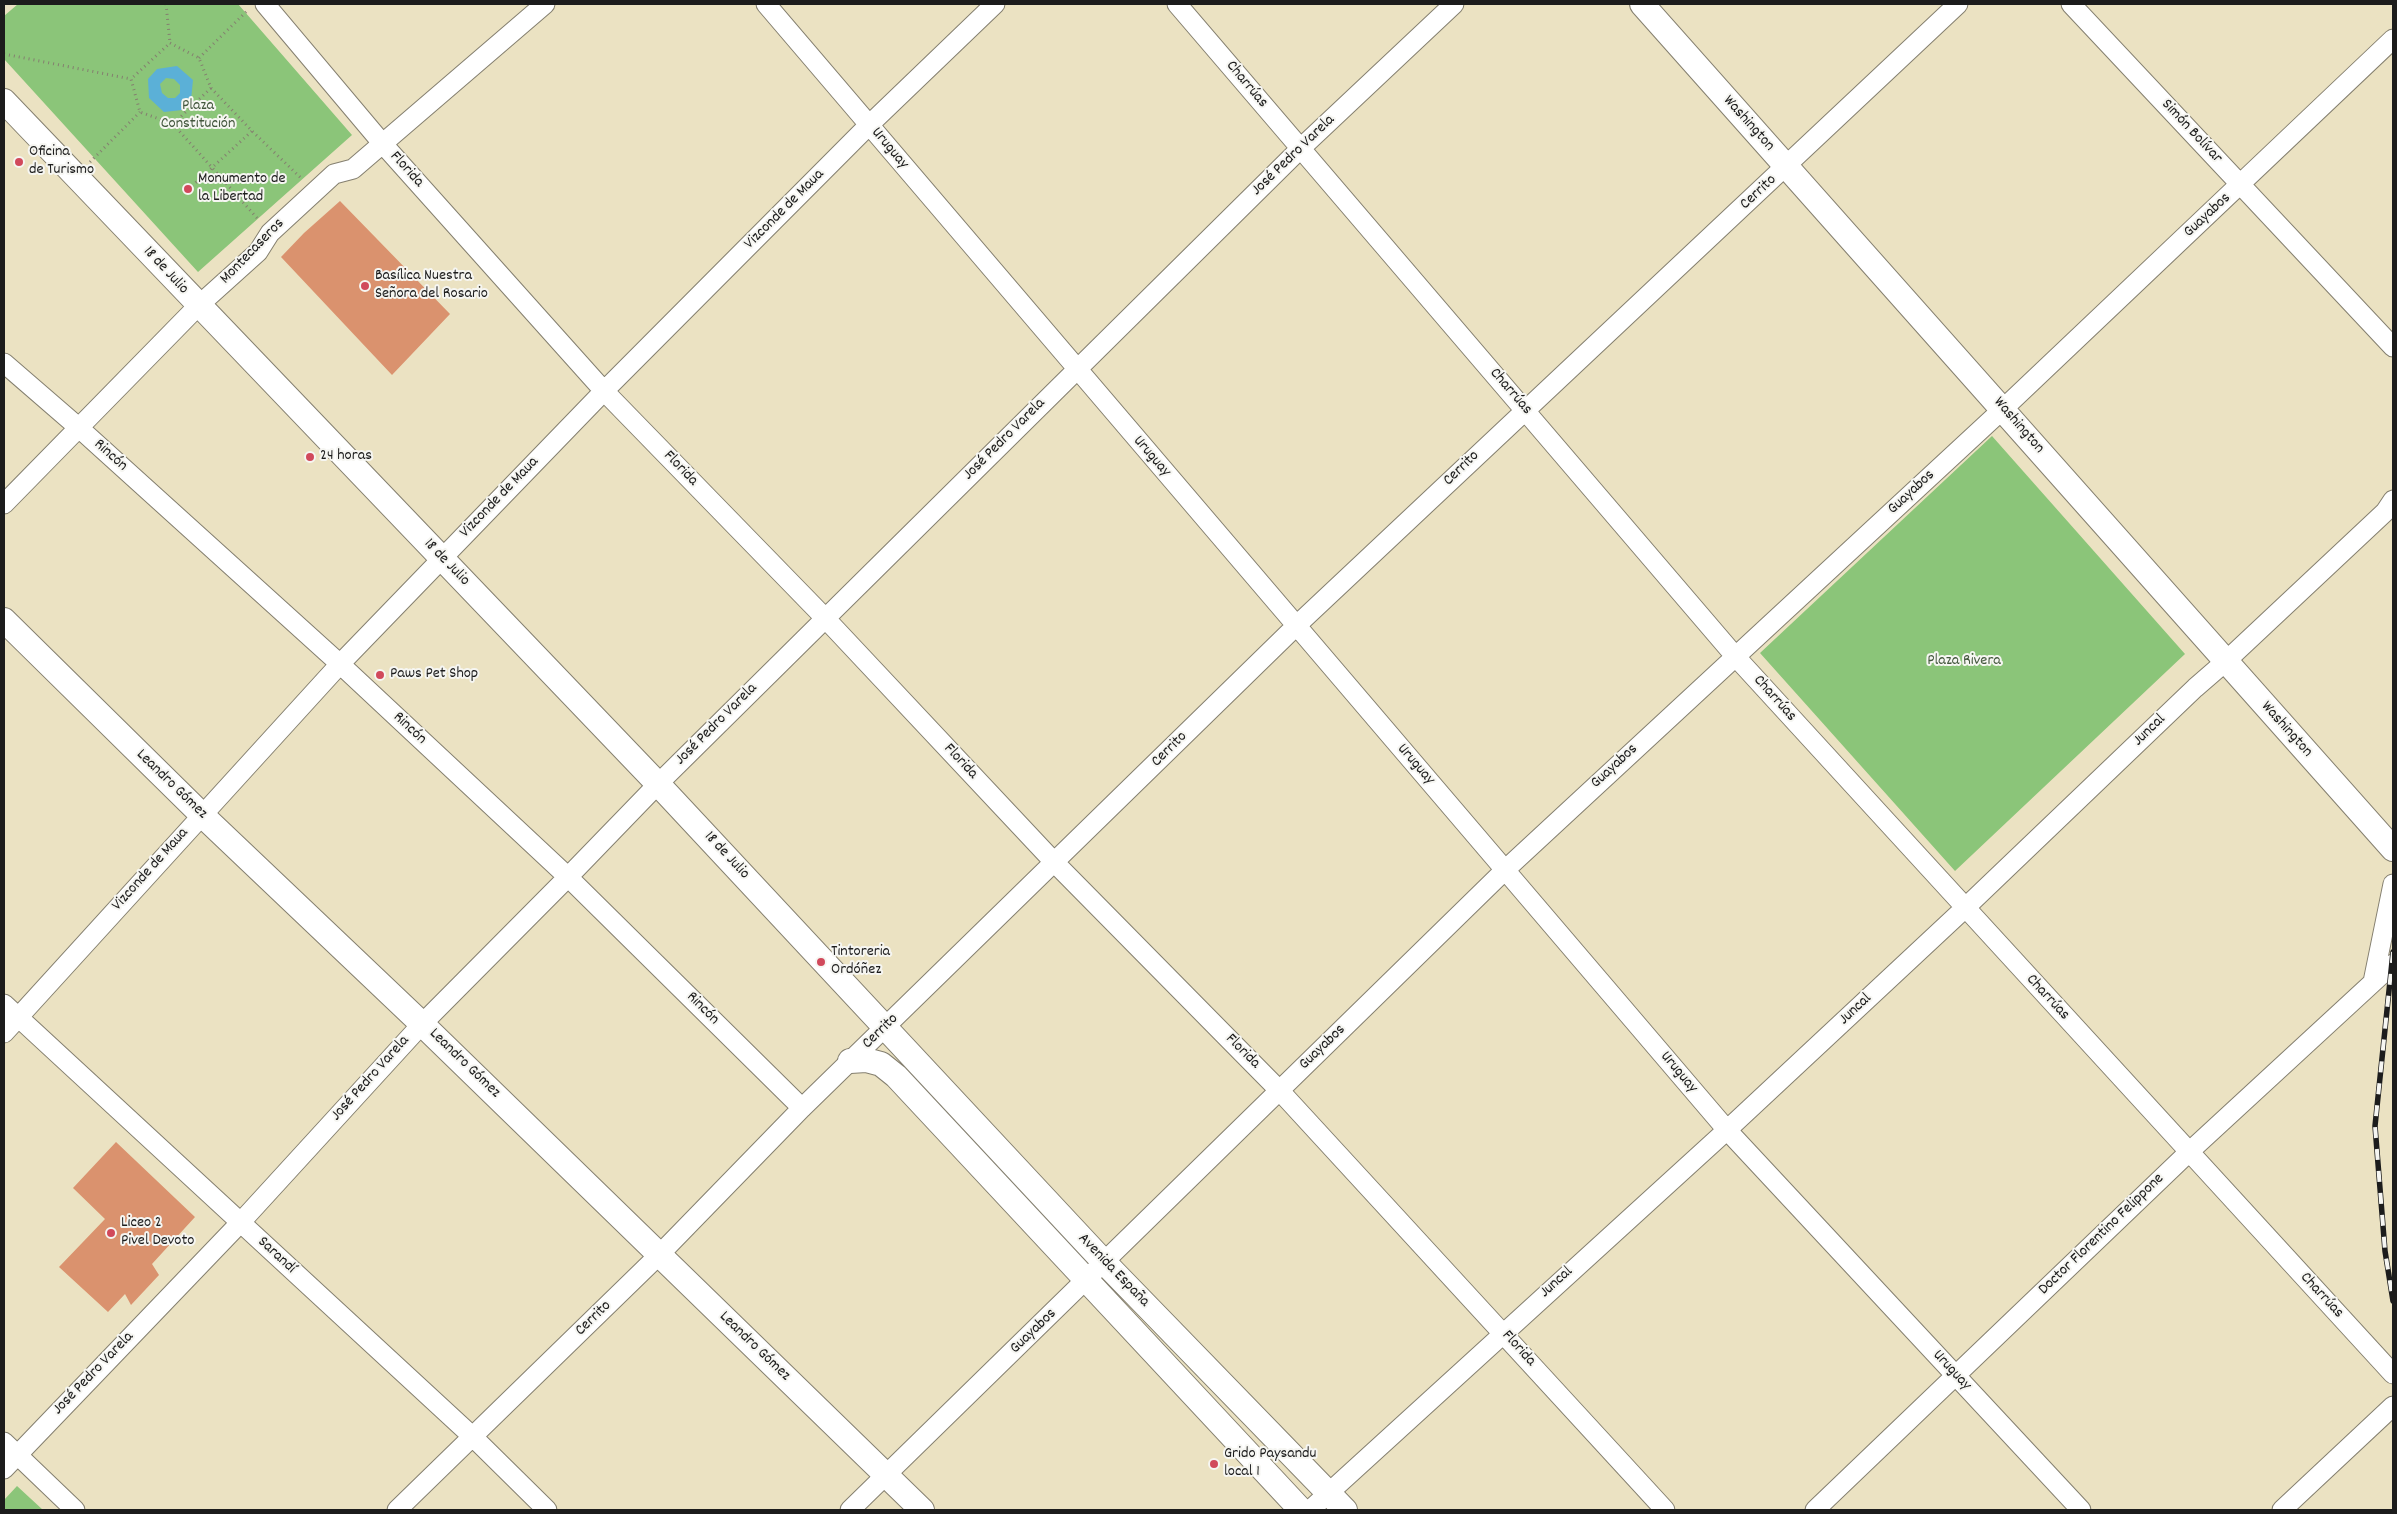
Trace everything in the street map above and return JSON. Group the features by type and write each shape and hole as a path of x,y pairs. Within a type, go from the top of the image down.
{"street":[{"name":"Florida","path":"266,4 382,143 604,391 825,618 1055,863 1280,1090 1665,1510"},
{"name":"Montecaseros","path":"4,504 198,306 258,252 270,233 334,174 353,168 545,4"},
{"name":"Uruguay","path":"766,4 1727,1130 2082,1510"},
{"name":"Vizconde de Maua","path":"4,1033 201,814 340,664 441,559 604,391 869,125 995,4"},
{"name":"Charrúas","path":"1177,4 1525,409 1734,656 2393,1374"},
{"name":"José Pedro Varela","path":"4,1469 10,1448 240,1222 422,1024 658,784 1301,148 1454,4"},
{"name":"Washington","path":"1642,4 2393,849"},
{"name":"Cerrito","path":"398,1510 659,1255 802,1108 1296,626 1525,409 1787,167 1958,4"},
{"name":"Simón Bolívar","path":"2071,4 2393,348"},
{"name":"Guayabos","path":"850,1510 1505,870 2003,409 2393,39"},
{"name":"18 de Julio","path":"4,101 198,306 658,784 886,1027"},
{"name":"Rincón","path":"4,363 78,427 340,664 568,877 802,1108"},
{"name":"Juncal","path":"1310,1510 1337,1502 1502,1332 1727,1130 1965,908 2194,688 2226,662 2385,512 2393,500"},
{"name":"Leandro Gómez","path":"4,620 201,814 422,1024 922,1510"},
{"path":"2373,982 2393,884"},
{"name":"Doctor Florentino Felippone","path":"1815,1510 2189,1152 2393,964"},
{"name":"Sarandí","path":"4,1004 473,1437 547,1510"},
{"name":"Avenida España","path":"886,1027 1104,1262 1337,1502"},
{"name":"Avenida España","path":"850,1061 866,1060 881,1064 896,1076 1301,1510"},
{"path":"2282,1510 2393,1406"},
{"path":"10,1448 76,1510"}],"path":[{"path":"166,4 170,43"},
{"path":"199,58 254,4"},
{"path":"170,43 199,58 212,88 252,131 315,192"},
{"path":"131,78 170,43"},
{"path":"4,54 131,78"},
{"path":"131,78 140,112"},
{"path":"173,124 212,88"},
{"path":"140,112 173,124 270,233"},
{"path":"75,176 140,112"},
{"path":"192,186 252,131"}],"green space":[{"name":"Plaza Constitución","path":"18,4 238,4 352,135 198,272 4,59 4,16"},
{"name":"Plaza Rivera","path":"1992,436 2185,654 1955,871 1760,653"},
{"path":"17,1486 43,1510 4,1510 4,1500"}],"water":[{"path":"177,66 193,80 191,100 182,110 164,112 149,98 148,79 157,69","holes":["166,78 174,79 180,85 180,93 175,98 168,98 162,93 160,84"]}],"building":[{"name":"Basílica Nuestra Señora del Rosario","path":"340,201 450,314 392,375 281,257 304,233"},
{"name":"Liceo 2 Pivel Devoto","path":"116,1142 195,1217 152,1264 159,1275 131,1305 125,1294 108,1312 59,1267 105,1219 73,1188"}],"railway":[{"path":"2393,952 2375,1126 2385,1251 2393,1301"}],"place":[{"name":"Oficina de Turismo","path":"19,162"},
{"name":"Monumento de la Libertad","path":"188,189"},
{"name":"Basílica Nuestra Señora del Rosario","path":"365,286"},
{"name":"24 horas","path":"310,457"},
{"name":"Paws Pet Shop","path":"380,675"},
{"name":"Tintoreria Ordóñez","path":"821,962"},
{"name":"Liceo 2 Pivel Devoto","path":"111,1233"},
{"name":"Grido Paysandu local 1","path":"1214,1464"}]}
